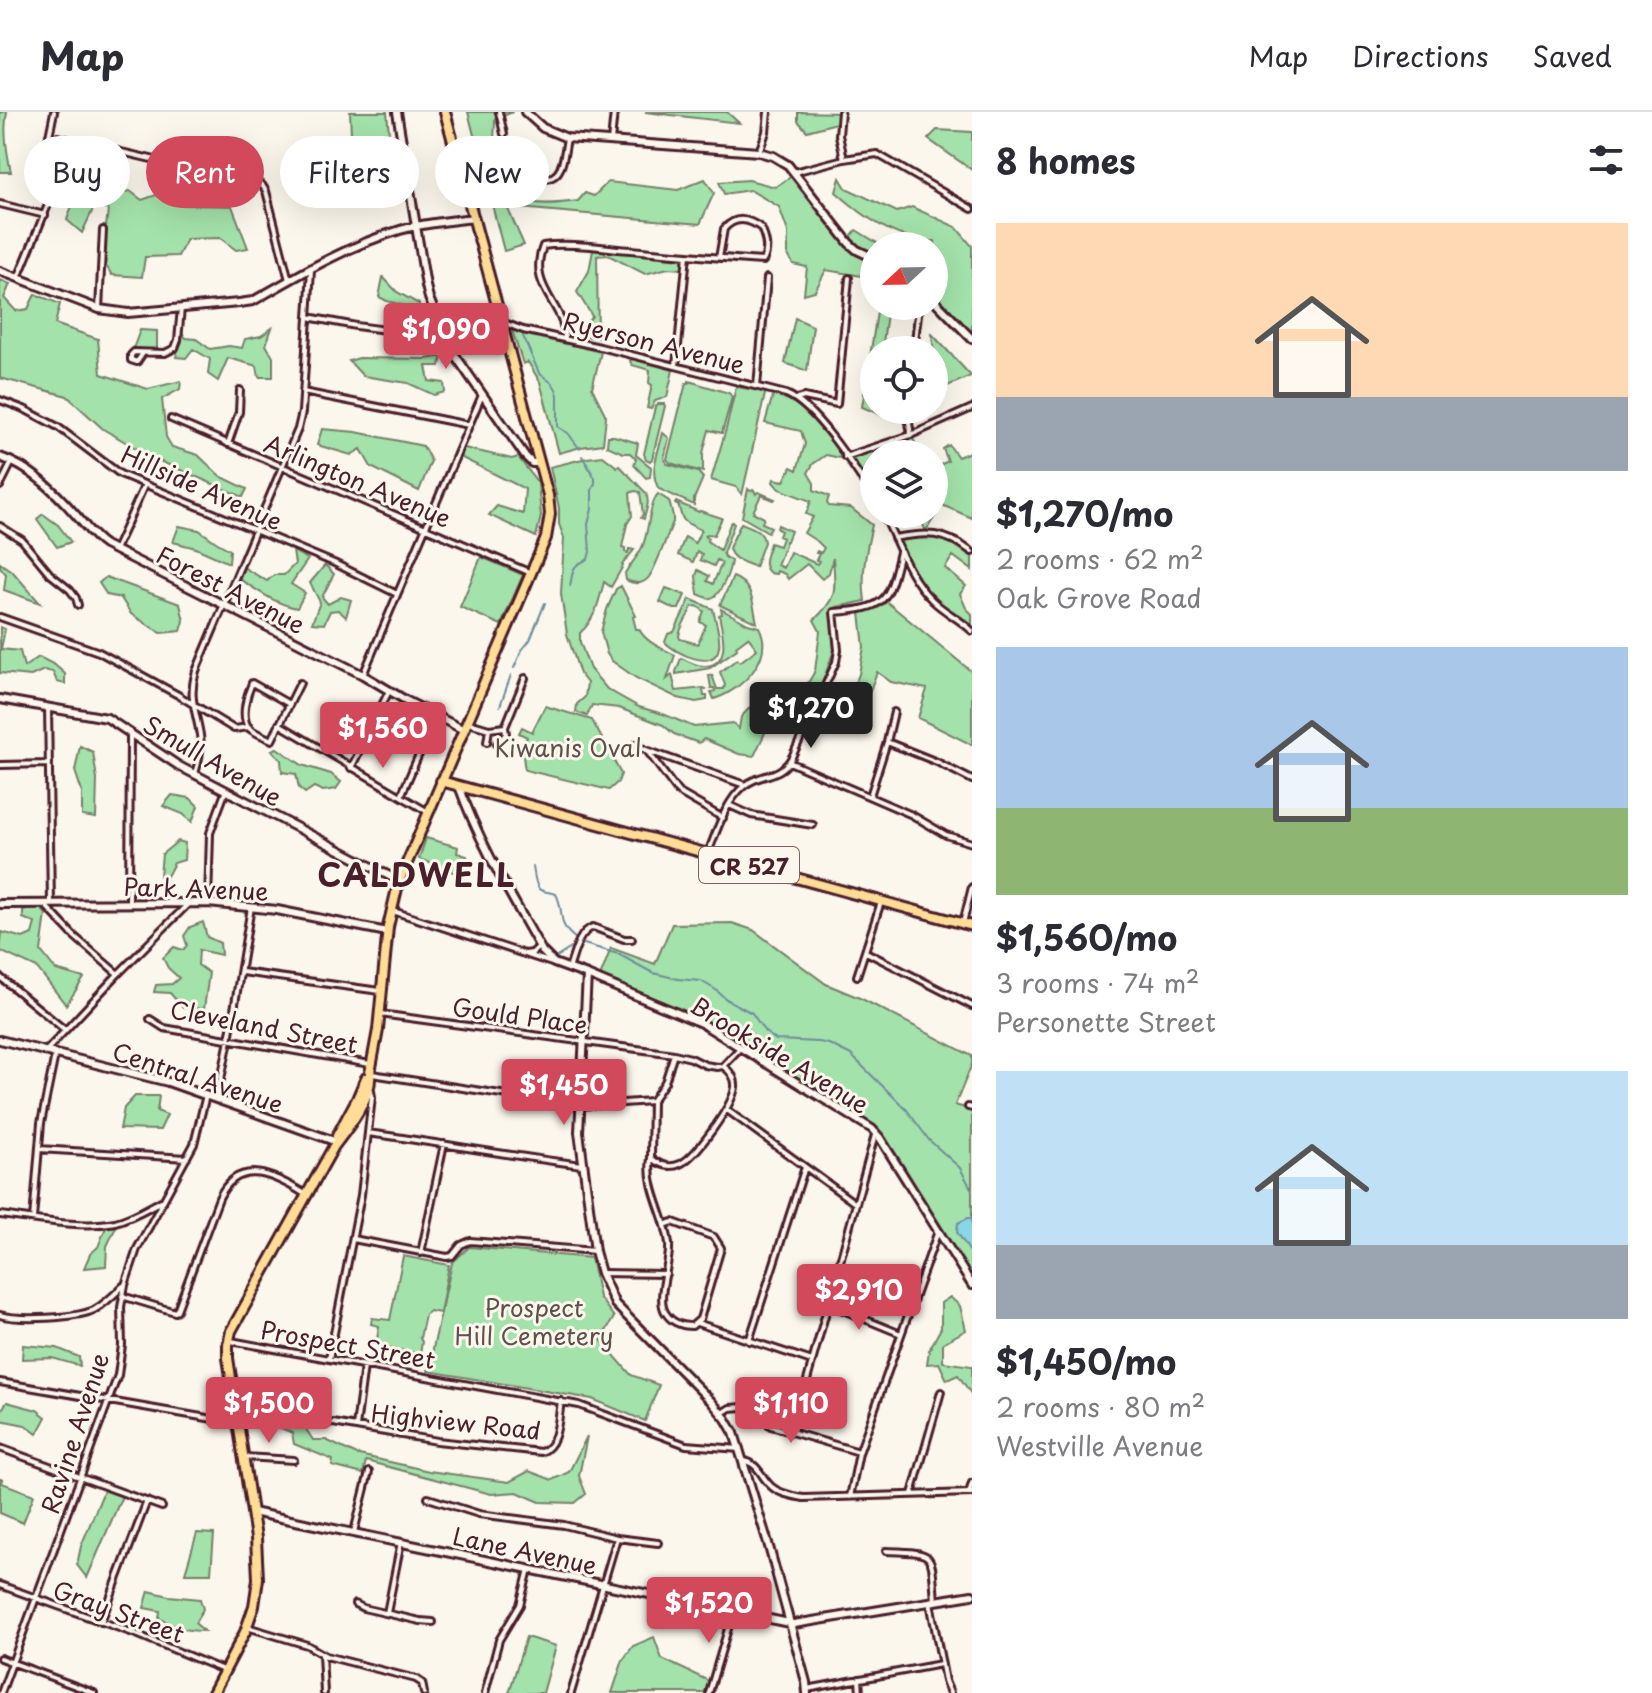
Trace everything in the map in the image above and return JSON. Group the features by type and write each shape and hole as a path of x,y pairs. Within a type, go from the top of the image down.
{"main road":[{"path":"216,1692 247,1627 258,1579 258,1549 228,1358 229,1341 236,1320 342,1138 369,1085 380,1014 387,932 399,881 546,538 550,520 550,501 445,112"},
{"name":"CR 527","path":"441,781 967,924"},
{"path":"357,1105 371,1069"}],"street":[{"path":"18,278 45,215 51,192 46,151 54,112"},
{"path":"397,112 429,298 445,338 454,356 525,456 532,463 540,463"},
{"path":"499,112 504,134"},
{"path":"525,112 543,128 567,138 759,152 778,158 794,172 849,243 860,251"},
{"path":"611,142 614,112"},
{"path":"759,152 766,132 768,112"},
{"path":"843,112 839,135 844,159"},
{"path":"49,135 262,185 289,280"},
{"path":"549,178 562,169 567,138"},
{"path":"794,172 871,154 883,156 972,209"},
{"path":"0,204 45,215"},
{"path":"0,271 99,309 122,313 253,301 333,256 392,233 474,218"},
{"path":"565,339 563,323 541,283 540,256 543,246 607,248 719,258 763,261 766,240 761,228 741,219 733,221 724,229 719,258"},
{"path":"99,309 103,230"},
{"path":"676,366 687,255"},
{"path":"195,774 201,751 193,703 196,671 298,429 302,412 311,268"},
{"path":"757,386 767,278"},
{"name":"Ryerson Avenue","path":"502,322 523,330 757,386 797,399 804,397 837,404 849,278"},
{"path":"143,353 168,353 175,348 181,308"},
{"path":"948,314 972,339"},
{"path":"308,317 445,338 502,322"},
{"path":"228,444 239,412 240,390"},
{"path":"303,392 469,425"},
{"path":"363,675 482,395"},
{"path":"797,399 813,412 860,478"},
{"name":"Hillside Avenue","path":"0,400 42,417 120,474 334,563 397,594"},
{"path":"845,457 911,435 972,408"},
{"name":"Arlington Avenue","path":"171,419 531,573"},
{"path":"909,424 911,435"},
{"name":"Forest Avenue","path":"0,457 44,483 97,540 363,675 407,701 465,726"},
{"path":"0,486 12,462"},
{"path":"115,550 145,484"},
{"path":"0,526 22,540 50,574 70,590 78,605"},
{"path":"889,528 911,574 934,602 972,631"},
{"path":"894,538 937,534 949,537 972,552"},
{"path":"708,853 733,797 745,785 778,772 789,762 836,662 838,650 834,612 855,610 882,601 890,591 900,552"},
{"path":"0,617 99,652 234,729 249,727 272,740 300,683"},
{"path":"492,729 499,735 497,744 506,734 505,727 525,678"},
{"path":"249,727 246,697 252,683 289,704"},
{"path":"351,768 389,690"},
{"name":"Smull Avenue","path":"0,699 107,718 179,766 399,881"},
{"path":"48,707 51,903"},
{"path":"870,796 894,712"},
{"path":"279,724 428,812"},
{"path":"465,726 505,727"},
{"path":"487,742 492,729"},
{"path":"129,903 130,733"},
{"path":"887,742 972,780"},
{"path":"401,796 421,744"},
{"path":"636,744 745,785"},
{"path":"646,750 678,792 723,818"},
{"path":"789,762 912,815 946,835 969,842"},
{"path":"0,765 49,764"},
{"path":"459,786 492,864 544,955 554,963"},
{"path":"208,903 210,833 226,790"},
{"path":"729,805 751,815 813,825"},
{"path":"967,924 972,887"},
{"path":"857,976 881,902"},
{"path":"43,903 74,936 118,974"},
{"path":"45,1052 189,903"},
{"name":"Park Avenue","path":"0,904 208,903 277,910 387,932"},
{"path":"217,1099 251,907"},
{"path":"391,910 554,963"},
{"path":"569,969 588,928 632,939"},
{"path":"522,954 532,953 539,947"},
{"path":"866,952 972,1006"},
{"name":"Brookside Avenue","path":"554,963 692,1019 875,1132 972,1285"},
{"path":"241,972 382,992"},
{"path":"587,975 579,1132 595,1251 601,1273 611,1299 620,1310 722,1413 730,1425 744,1461 807,1691 941,1664"},
{"path":"0,977 65,1030"},
{"name":"Gould Place","path":"380,1014 674,1054 712,1067 723,1066"},
{"name":"Cleveland Street","path":"150,1019 164,1028 579,1106 652,1101"},
{"name":"Central Avenue","path":"0,1040 155,1078 337,1142"},
{"path":"651,1158 671,1167 688,1159 727,1110 735,1087 729,1070 723,1066 741,1047"},
{"path":"667,1224 673,1222 701,1231 714,1237 720,1245 721,1252 700,1319 692,1326 684,1326 665,1312 662,1298 670,1248 667,1224 650,1173 652,1101 665,1082 674,1054"},
{"path":"33,1219 44,1104 55,1055"},
{"path":"329,1359 361,1195 372,1097 369,1085"},
{"name":"Ravine Avenue","path":"1,1693 118,1375 122,1296 137,1249 187,1158 199,1129 207,1095"},
{"path":"357,1105 369,1118"},
{"path":"727,1110 856,1204"},
{"path":"793,1431 875,1132"},
{"path":"368,1133 582,1165"},
{"path":"421,1253 444,1144"},
{"path":"39,1149 187,1158"},
{"path":"749,1341 805,1167"},
{"path":"122,1296 175,1312 177,1310 219,1198 227,1185 237,1178 252,1173 264,1174 307,1195"},
{"path":"0,1215 106,1223 134,1216 164,1200"},
{"path":"850,1497 859,1452 938,1231"},
{"path":"353,1239 452,1256 461,1245 470,1241 595,1251"},
{"path":"601,1273 666,1274"},
{"path":"0,1315 20,1319 89,1312 125,1285"},
{"path":"828,1304 901,1334"},
{"path":"697,1323 812,1361"},
{"name":"Prospect Street","path":"229,1341 590,1407 686,1445 740,1449"},
{"name":"Highview Road","path":"356,1427 364,1366"},
{"path":"0,1382 238,1423"},
{"path":"912,1495 941,1392"},
{"name":"Highview Road","path":"333,1423 437,1441 541,1452 547,1451 553,1444 561,1401"},
{"path":"722,1413 730,1408 743,1407 767,1424 859,1452"},
{"path":"0,1448 162,1507"},
{"path":"243,1457 294,1460"},
{"path":"744,1461 755,1465 773,1489 803,1498 970,1493 972,1483"},
{"path":"354,1532 369,1472"},
{"path":"428,1498 479,1514 658,1543"},
{"path":"101,1622 147,1501"},
{"name":"Lane Avenue","path":"252,1512 790,1624 972,1595"},
{"path":"571,1693 617,1538"},
{"path":"387,1613 401,1542"},
{"path":"886,1551 921,1553 927,1555 933,1566 932,1602 941,1664 950,1693"},
{"path":"485,1693 499,1640 520,1605 529,1569"},
{"name":"Gray Street","path":"0,1585 225,1671"},
{"path":"667,1621 673,1599"},
{"path":"355,1604 433,1622"},
{"path":"709,1693 733,1612"},
{"path":"247,1627 307,1645 332,1658 416,1679 422,1683 424,1693"},
{"path":"322,1654 324,1693"},
{"path":"0,1658 94,1693"},
{"path":"859,1679 860,1693"}],"green space":[{"path":"0,112 7,112 5,134 11,172 0,172"},
{"path":"350,112 387,112 389,136 351,136"},
{"path":"468,112 513,112 495,119 494,136 474,136"},
{"path":"645,112 727,112 739,123"},
{"path":"798,112 842,113 840,122 807,131 798,121"},
{"path":"937,130 972,132 972,170 928,139"},
{"path":"793,175 840,236 860,253 860,276 826,270 815,291 804,294 807,267 793,264 788,255 788,232 779,207 750,190 724,194 719,182 749,180 775,187"},
{"path":"840,178 846,188 897,212 912,207 956,227 972,246 972,338 948,313 948,232 894,232 869,218 836,192"},
{"path":"705,179 714,193 700,224 518,208 549,208 549,204 578,201 585,193 594,196 608,182 678,190"},
{"path":"130,191 142,200 146,199 146,208 233,208 248,248 236,250 220,238 187,239 178,256 145,257 142,277 112,275 102,260 108,210 103,208 130,208"},
{"path":"71,208 94,208 82,233 67,220"},
{"path":"493,208 507,208 524,245 504,251"},
{"path":"856,230 860,232 860,248 859,248 849,239"},
{"path":"593,250 682,259 682,269 668,268 645,274 608,255 597,256 598,338 578,335 592,316 577,292 589,271"},
{"path":"383,277 397,292 419,304 419,310 379,297"},
{"path":"0,280 10,284 4,298 16,311 28,309 35,294 60,304 55,324 98,339 101,374 148,389 181,381 180,389 162,399 166,437 172,447 198,455 220,476 247,489 243,497 155,459 103,429 67,396 0,378"},
{"path":"795,318 813,326 807,371 785,363"},
{"path":"876,320 886,320 884,336 873,336"},
{"path":"272,328 266,345 273,357 273,377 259,377 257,366 228,358 218,381 208,374 210,359 193,349 186,358 176,357 182,333 210,349 229,346 242,348 245,339 261,336"},
{"path":"140,330 157,331 157,349 133,349"},
{"path":"512,330 601,352 592,388 606,416 603,444 559,453 540,382 528,362 523,364"},
{"path":"948,351 971,376 948,386"},
{"path":"442,356 440,366 426,366 429,381 444,383 445,392 434,395 408,383 363,376 349,361 359,358 426,359"},
{"path":"632,359 673,370 667,397 655,401 651,409 647,408 652,385 649,383 650,370 632,365"},
{"path":"689,381 729,393 732,397 722,433 709,430 703,453 703,472 670,463 667,459"},
{"path":"736,387 764,391 765,394 742,495 736,487 711,480"},
{"path":"773,395 803,409 840,453 840,458 826,455 813,464 808,473 814,490 829,496 829,506 851,508 860,515 860,528 871,528 864,572 865,601 837,607 831,612 834,650 819,692 805,717 783,709 774,714 754,756 739,754 704,739 699,743 619,708 592,705 587,716 576,712 577,704 585,697 587,683 580,674 567,634 561,594 564,538 550,467 603,456 617,467 619,465 646,493 648,503 644,519 641,518 640,492 630,493 632,516 622,547 628,553 629,549 634,550 611,587 604,582 593,616 580,633 580,642 590,669 607,689 639,707 694,727 733,723 739,729 741,717 772,684 800,697 815,671 820,631 814,620 828,605 834,592 833,558 829,573 822,579 807,564 788,579 777,571 776,574 770,573 765,566 770,543 779,546 782,538 778,525 791,531 777,565 783,568 790,552 817,564 819,554 816,553 821,553 824,548 804,533 813,517 806,514 811,501 779,489 773,482 774,479 784,481 791,467 797,470 805,444 801,431 765,423"},
{"path":"658,404 665,406 650,461 644,454"},
{"path":"322,429 356,432 423,446 431,461 419,491 371,467 361,449 351,455 317,445"},
{"path":"663,433 669,438 664,458 667,464 698,472 703,478 694,505 659,489 654,476 655,461"},
{"path":"608,436 638,443 636,455 651,467 650,477 646,478 634,465 636,459 630,453 607,446"},
{"path":"948,446 958,457 972,451 972,518 948,508"},
{"path":"460,447 512,459 518,457 538,483 541,516 536,537 489,515 497,506 523,514 525,489 456,455"},
{"path":"860,455 860,472 850,459"},
{"path":"748,489 775,499 761,495 753,512 764,518 762,523 771,527 768,532 742,517"},
{"path":"658,494 669,501 673,522 647,580 641,583 626,580 625,573 643,545"},
{"path":"676,502 722,518 714,535 705,536 720,550 730,524 734,524 723,553 731,561 729,570 721,588 711,598 698,594 696,576 698,570 709,576 707,581 713,584 722,563 717,560 714,566 700,560 702,554 697,552 693,562 678,555 685,537 695,543 701,530 683,519"},
{"path":"43,514 58,525 71,542 57,547 37,519"},
{"path":"741,523 756,530 763,538 755,567 730,552"},
{"path":"179,526 199,530 230,550 229,563 196,548 173,542"},
{"path":"925,535 942,536 972,556 972,570 953,556 945,568 966,586 960,594 972,614 972,625 932,598 909,566 897,540"},
{"path":"293,551 308,559 291,584 305,593 297,608 273,600 237,578 241,566 267,581 274,575 284,575 295,564"},
{"path":"481,557 523,575 501,625 460,607"},
{"path":"0,563 13,572 40,603 4,590 6,574"},
{"path":"325,565 334,574 322,597 328,604 341,597 351,600 346,617 338,610 330,611 324,624 312,623 320,602 310,583"},
{"path":"106,577 180,604 184,621 181,631 161,633 131,614 121,598 107,595 99,583"},
{"path":"733,577 748,590 757,623 720,605"},
{"path":"621,586 636,616 633,617 636,629 650,642 675,655 667,679 672,675 676,691 704,688 707,700 696,702 678,698 636,678 612,661 601,632 607,609 616,589"},
{"path":"666,588 685,595 679,609 660,602"},
{"path":"690,599 713,609 719,638 716,655 703,660 677,651 665,642 668,634 674,632","holes":["697,606 704,611 700,622 706,625 698,644 680,639 681,628 692,607"]},
{"path":"887,602 972,672 972,745 918,718 927,689 891,682 877,672 858,722 841,720 859,674 864,647 860,613"},
{"path":"721,609 759,627 763,650 745,680 714,699 711,692 715,691 711,688 709,676 712,675 717,689 724,689 720,672 757,649 748,637 710,668 676,672 681,658 703,666 714,664 719,659 723,645"},
{"path":"0,627 5,629 1,649 20,651 24,667 39,657 55,665 65,674 65,684 57,682 53,672 44,670 31,676 0,673"},
{"name":"Kiwanis Oval","path":"545,706 592,720 621,774 609,790 525,770 523,749 527,737 519,733 522,727 532,732"},
{"path":"80,746 93,752 97,779 96,818 82,816 82,792 75,771"},
{"path":"277,748 302,765 331,774 341,782 336,789 323,791 314,787 305,793 299,788 296,774 282,772 281,760 272,750"},
{"path":"172,795 190,798 198,806 192,822 183,814 163,806"},
{"path":"426,838 458,847 457,853 467,856 469,861 466,877 419,859"},
{"path":"178,841 185,843 184,860 174,863 166,878 160,876 162,854"},
{"path":"40,908 46,914 41,951 56,970 84,978 66,1005 37,968 0,951 2,932 23,938 32,934 35,923 23,918 23,910"},
{"path":"203,922 207,937 220,943 221,955 199,950 198,965 209,973 204,1009 183,1008 170,993 154,992 156,985 172,984 179,978 163,958 174,947 183,950 187,945 184,936 190,927"},
{"path":"732,923 753,930 826,984 862,999 972,1056 972,1064 955,1105 972,1110 972,1279 876,1128 698,1018 600,977 611,948 655,964 672,924"},
{"path":"135,1096 159,1096 157,1111 167,1115 160,1130 120,1129 124,1108"},
{"path":"106,1227 116,1227 107,1246 106,1266 84,1268 90,1254 98,1247"},
{"name":"Prospect Hill Cemetery","path":"469,1247 591,1258 599,1297 614,1317 601,1340 631,1375 659,1385 645,1421 592,1399 428,1371 452,1263"},
{"path":"403,1256 449,1265 440,1313 430,1311 425,1315 420,1354 376,1346 379,1326 371,1324 372,1318 390,1320"},
{"path":"950,1297 960,1306 966,1330 943,1343 943,1362 972,1366 972,1395 958,1375 947,1380 939,1363 927,1364 929,1350 941,1328 941,1303"},
{"path":"23,1345 57,1348 79,1357 80,1366 52,1358 22,1359"},
{"path":"7,1402 37,1410 46,1417 37,1434 25,1425 0,1420 0,1412"},
{"path":"267,1403 278,1416 302,1423 313,1440 326,1440 355,1454 429,1471 509,1482 529,1471 552,1480 569,1472 587,1436 579,1476 586,1494 575,1503 540,1502 517,1492 491,1494 366,1461 363,1474 332,1466 333,1460 294,1444 292,1433 272,1424"},
{"path":"0,1479 3,1479 2,1483 34,1495 23,1523 0,1513"},
{"path":"105,1488 122,1496 87,1578 77,1565 81,1546"},
{"path":"197,1533 214,1534 211,1573 185,1573"},
{"path":"149,1591 200,1599 203,1609 195,1623 204,1631 175,1626 159,1618 160,1611 144,1608"},
{"path":"526,1637 556,1646 543,1693 509,1693"},
{"path":"654,1637 662,1659 709,1681 705,1693 612,1693 623,1660 633,1646"}],"water":[{"path":"972,1218 972,1255 957,1232 958,1223"}],"waterway":[{"path":"523,336 539,373 556,389 558,427 568,433 579,448"},
{"path":"570,586 574,568 588,559 590,552 588,524 595,478 582,456"},
{"path":"514,668 545,603"},
{"path":"500,706 511,675"},
{"path":"533,867 539,889 556,894 565,928 576,939"},
{"path":"584,944 618,954 653,973 701,981 752,1013 765,1032 776,1040 819,1042 851,1055 907,1110 929,1140 960,1168 972,1190"},
{"path":"555,958 571,948"}],"district":[{"name":"CALDWELL","path":"417,874"}]}
